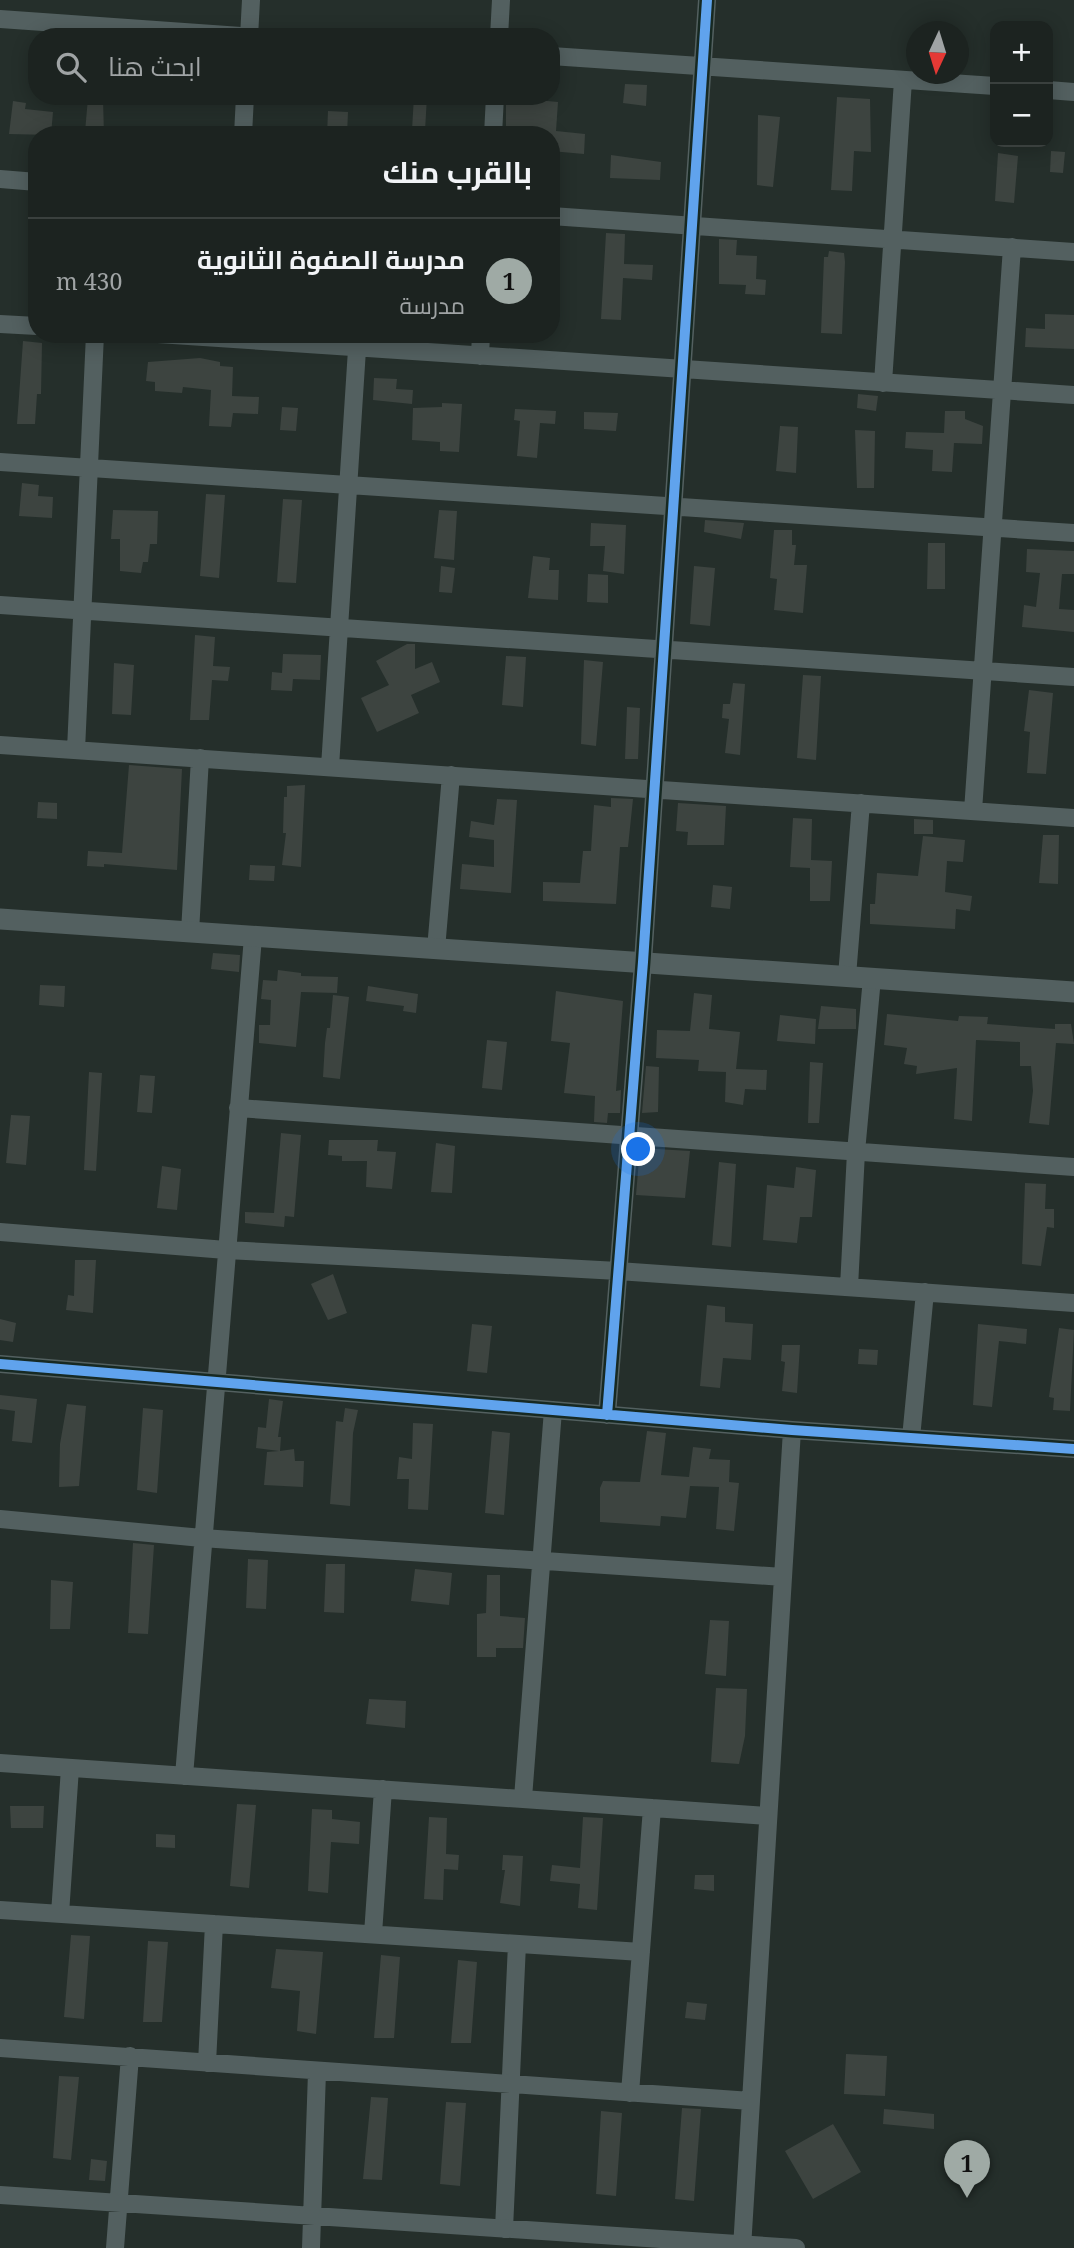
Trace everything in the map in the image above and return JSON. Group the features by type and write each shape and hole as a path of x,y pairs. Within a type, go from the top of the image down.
{"street":[{"path":"249,28 251,0"},
{"path":"499,28 501,0"},
{"path":"607,1415 631,1134 707,0"},
{"path":"0,19 124,28"},
{"path":"560,57 990,86"},
{"path":"883,383 903,80"},
{"path":"1053,90 1074,92"},
{"path":"243,126 245,105"},
{"path":"493,126 495,105"},
{"path":"0,179 28,181"},
{"path":"560,217 1074,251"},
{"path":"973,811 1012,247"},
{"path":"0,324 28,326"},
{"path":"76,750 95,343"},
{"path":"330,767 358,343"},
{"path":"374,343 480,356 1074,395"},
{"path":"480,356 481,343"},
{"path":"0,462 1074,533"},
{"path":"0,605 1074,677"},
{"path":"0,745 1074,818"},
{"path":"190,932 200,758"},
{"path":"436,948 450,775"},
{"path":"847,976 861,803"},
{"path":"0,919 1074,992"},
{"path":"184,1776 214,1382 253,937"},
{"path":"849,1287 856,1152 872,978"},
{"path":"238,1108 1074,1167"},
{"path":"0,1232 226,1250 618,1271 1074,1303"},
{"path":"911,1438 925,1292"},
{"path":"0,1364 792,1430 1074,1449"},
{"path":"523,1798 553,1410"},
{"path":"742,2246 792,1430"},
{"path":"0,1519 202,1538 783,1577"},
{"path":"0,1763 768,1816"},
{"path":"60,1914 70,1768"},
{"path":"373,1934 383,1789"},
{"path":"631,2093 652,1808"},
{"path":"0,1910 641,1952"},
{"path":"207,2063 214,1924"},
{"path":"504,2229 517,1944"},
{"path":"0,2049 751,2101"},
{"path":"115,2248 130,2056"},
{"path":"311,2248 317,2072"},
{"path":"0,2195 504,2229 619,2242 796,2248"}],"building":[{"path":"625,84 647,85 646,106 623,103"},
{"path":"837,97 870,99 871,152 854,151 852,191 831,190"},
{"path":"13,101 26,103 25,109 53,112 52,126 28,126 28,134 9,134"},
{"path":"87,105 103,105 104,126 86,126"},
{"path":"413,105 426,105 425,126 412,126"},
{"path":"506,105 558,105 556,126 506,126"},
{"path":"328,111 348,112 347,126 327,126"},
{"path":"758,115 780,117 773,187 757,185"},
{"path":"560,131 585,134 584,154 560,152"},
{"path":"1051,151 1065,152 1063,173 1050,172"},
{"path":"998,153 1018,156 1014,203 995,201"},
{"path":"611,155 661,162 660,180 610,178"},
{"path":"606,233 625,234 624,264 653,265 652,280 623,278 621,320 601,319"},
{"path":"719,239 737,240 736,255 757,256 756,279 766,280 765,295 745,294 746,285 719,284"},
{"path":"829,251 844,253 842,334 821,333 824,257 828,257"},
{"path":"1045,314 1074,315 1074,349 1025,347 1026,328 1045,329"},
{"path":"23,341 42,343 41,394 37,394 35,424 17,424"},
{"path":"200,358 220,362 220,366 233,367 232,396 259,397 258,414 233,413 231,427 209,426 211,390 183,387 182,393 155,391 155,382 146,381 148,362"},
{"path":"374,378 397,379 396,389 413,390 412,404 373,400"},
{"path":"858,394 878,396 876,411 857,408"},
{"path":"442,403 462,404 459,452 440,451 440,442 412,440 413,408 442,407"},
{"path":"282,407 298,408 296,431 280,430"},
{"path":"515,409 556,411 555,424 540,423 537,458 517,456 520,421 514,420"},
{"path":"945,411 965,411 965,419 983,426 982,444 954,443 952,472 932,471 933,450 905,448 906,432 944,433"},
{"path":"584,412 618,413 616,431 584,429"},
{"path":"780,426 798,427 796,473 776,471"},
{"path":"855,430 875,431 874,488 857,488"},
{"path":"22,483 39,485 38,496 53,497 52,518 19,516"},
{"path":"206,494 225,495 219,578 200,576"},
{"path":"283,499 302,500 296,583 277,582"},
{"path":"113,510 158,511 157,544 150,544 148,562 143,562 141,573 120,571 120,539 111,539"},
{"path":"439,510 457,511 454,560 434,558"},
{"path":"705,520 744,523 741,539 704,532"},
{"path":"591,523 626,525 624,574 603,571 605,546 590,546"},
{"path":"774,530 792,530 792,545 796,545 794,565 807,565 803,613 774,610 777,579 770,578"},
{"path":"928,543 945,543 945,589 927,589"},
{"path":"1027,549 1074,551 1074,574 1062,574 1059,609 1074,610 1074,632 1022,627 1024,605 1036,607 1040,573 1026,572"},
{"path":"533,556 550,558 549,570 559,570 558,600 528,598"},
{"path":"441,566 455,568 452,593 439,592"},
{"path":"694,566 715,568 710,626 690,624"},
{"path":"588,574 608,575 608,603 587,602"},
{"path":"195,635 215,637 213,666 230,667 228,681 212,680 209,720 190,720"},
{"path":"407,644 415,644 415,669 432,662 440,682 411,695 419,713 377,732 361,698 389,685 376,661"},
{"path":"283,654 321,655 320,680 293,679 292,691 271,690 272,672 282,673"},
{"path":"506,656 526,657 523,707 502,705"},
{"path":"584,660 603,662 596,746 581,744"},
{"path":"114,663 134,665 131,715 112,714"},
{"path":"803,675 821,676 816,760 797,758"},
{"path":"733,683 745,684 740,755 725,753 729,719 722,718 723,704 730,704"},
{"path":"1029,690 1053,693 1046,774 1027,773 1030,732 1024,731"},
{"path":"627,707 640,708 638,759 625,759"},
{"path":"129,765 182,769 177,870 104,864 104,867 87,866 88,851 122,853"},
{"path":"305,785 301,867 282,865 286,833 283,833 284,797 287,797 287,786"},
{"path":"611,798 633,799 628,847 620,847 616,904 543,901 543,882 580,883 583,851 591,851 594,805 611,807"},
{"path":"497,799 517,800 511,893 460,889 462,864 494,867 494,840 469,837 471,821 494,825"},
{"path":"38,802 57,803 57,819 37,818"},
{"path":"678,803 726,806 724,845 687,845 688,832 676,831"},
{"path":"793,818 812,819 811,860 832,861 830,901 810,901 810,868 790,867"},
{"path":"914,819 933,820 933,834 914,834"},
{"path":"1043,835 1059,835 1058,884 1039,883"},
{"path":"923,836 965,840 963,862 947,861 945,892 972,896 970,911 956,909 955,929 870,924 870,904 875,904 877,873 918,876"},
{"path":"250,865 275,866 274,881 249,880"},
{"path":"713,885 732,887 730,909 711,907"},
{"path":"213,953 240,955 239,972 211,969"},
{"path":"278,970 301,973 301,976 338,977 337,993 301,992 296,1047 259,1043 259,1025 270,1025 271,1000 261,999 263,980 277,981"},
{"path":"40,985 65,986 64,1007 39,1005"},
{"path":"368,986 418,994 416,1013 403,1011 404,1006 366,1001"},
{"path":"556,991 623,1001 616,1091 621,1090 620,1113 608,1113 607,1123 594,1122 595,1096 564,1093 570,1043 551,1041"},
{"path":"694,993 712,995 709,1029 740,1032 736,1069 767,1070 766,1090 745,1089 743,1105 725,1102 726,1072 698,1071 699,1060 656,1058 657,1030 690,1031"},
{"path":"333,995 349,997 340,1079 323,1077 325,1043 327,1028 330,1028"},
{"path":"821,1006 856,1009 856,1029 818,1029"},
{"path":"887,1014 958,1021 959,1016 988,1017 987,1024 1055,1029 1055,1024 1071,1024 1074,1044 1056,1043 1049,1125 1029,1123 1033,1091 1031,1066 1020,1066 1020,1042 976,1040 972,1121 954,1119 957,1068 916,1074 917,1066 904,1064 907,1048 884,1045"},
{"path":"780,1015 816,1019 815,1044 777,1041"},
{"path":"487,1040 507,1042 502,1090 482,1088"},
{"path":"810,1062 823,1063 819,1123 808,1123"},
{"path":"646,1066 659,1067 658,1112 642,1113"},
{"path":"89,1072 102,1073 96,1171 84,1170"},
{"path":"140,1075 155,1076 152,1113 137,1112"},
{"path":"11,1115 30,1116 26,1165 6,1163"},
{"path":"281,1133 301,1135 294,1217 285,1216 284,1227 245,1223 245,1212 274,1213"},
{"path":"329,1140 378,1140 377,1151 396,1152 392,1189 366,1187 367,1161 342,1161 342,1156 328,1155"},
{"path":"436,1143 455,1146 452,1193 431,1192"},
{"path":"640,1148 690,1151 685,1198 636,1195"},
{"path":"719,1162 736,1164 731,1247 712,1245"},
{"path":"162,1166 181,1169 177,1210 157,1208"},
{"path":"796,1167 816,1170 812,1217 800,1217 797,1243 763,1240 767,1185 794,1188"},
{"path":"1025,1183 1046,1184 1045,1209 1054,1209 1054,1228 1047,1227 1041,1266 1022,1264"},
{"path":"75,1260 96,1260 93,1313 66,1310 68,1295 74,1296"},
{"path":"333,1274 347,1313 328,1320 311,1284"},
{"path":"707,1305 725,1307 725,1322 753,1324 751,1360 723,1358 720,1388 700,1386"},
{"path":"0,1319 16,1323 13,1342 0,1340"},
{"path":"472,1324 492,1326 487,1373 467,1371"},
{"path":"978,1324 1027,1329 1026,1344 999,1341 992,1407 973,1405"},
{"path":"1059,1328 1074,1330 1070,1411 1053,1410 1054,1398 1049,1397"},
{"path":"782,1345 800,1345 797,1393 782,1391 785,1362 781,1361"},
{"path":"859,1349 878,1350 877,1365 858,1364"},
{"path":"0,1395 37,1399 32,1443 12,1441 15,1411 0,1409"},
{"path":"269,1399 283,1401 278,1437 281,1437 280,1451 294,1449 295,1461 304,1461 303,1487 264,1485 267,1452 279,1451 256,1448 258,1427 266,1428"},
{"path":"67,1404 86,1406 79,1486 59,1487 60,1444"},
{"path":"143,1408 163,1410 157,1493 137,1490"},
{"path":"345,1408 358,1410 353,1433 350,1506 330,1504 336,1421 343,1422"},
{"path":"413,1423 433,1424 428,1510 408,1509 409,1479 397,1479 399,1457 412,1459"},
{"path":"492,1431 510,1433 504,1515 485,1513"},
{"path":"647,1431 666,1433 661,1475 689,1477 693,1447 711,1449 709,1459 730,1460 729,1482 739,1483 734,1531 716,1529 719,1487 690,1486 686,1518 661,1516 660,1526 600,1522 600,1488 603,1481 640,1482"},
{"path":"133,1543 154,1545 148,1634 128,1633"},
{"path":"248,1559 268,1560 266,1609 246,1608"},
{"path":"326,1564 345,1564 344,1613 324,1612"},
{"path":"415,1569 452,1573 449,1605 411,1601"},
{"path":"487,1575 500,1575 500,1616 525,1618 523,1648 496,1648 496,1657 477,1657 477,1614 486,1613"},
{"path":"51,1580 73,1582 70,1629 50,1629"},
{"path":"710,1620 729,1621 726,1676 705,1674"},
{"path":"716,1688 747,1689 745,1736 739,1764 711,1762"},
{"path":"369,1699 406,1701 405,1728 366,1724"},
{"path":"237,1804 256,1805 249,1888 230,1886"},
{"path":"10,1806 44,1806 43,1828 11,1828"},
{"path":"312,1809 332,1810 332,1819 360,1822 359,1844 331,1842 328,1893 308,1891"},
{"path":"429,1817 447,1818 446,1854 459,1855 458,1870 444,1869 443,1900 424,1899"},
{"path":"583,1817 603,1818 597,1910 578,1908 580,1884 550,1881 552,1865 580,1868"},
{"path":"156,1834 175,1835 175,1848 156,1847"},
{"path":"503,1855 523,1856 520,1906 500,1903 505,1870 502,1870"},
{"path":"695,1875 714,1875 714,1891 694,1889"},
{"path":"71,1935 90,1936 84,2019 64,2017"},
{"path":"148,1941 168,1942 162,2022 143,2022"},
{"path":"276,1949 323,1952 316,2034 297,2031 300,1991 271,1988"},
{"path":"381,1955 400,1957 394,2038 374,2038"},
{"path":"458,1960 477,1962 471,2043 451,2043"},
{"path":"687,2002 707,2004 705,2020 685,2018"},
{"path":"846,2054 887,2056 885,2096 844,2094"},
{"path":"59,2076 79,2077 71,2160 53,2158"},
{"path":"371,2097 388,2098 382,2180 363,2179"},
{"path":"446,2102 466,2103 460,2186 440,2184"},
{"path":"682,2108 701,2109 694,2201 675,2199"},
{"path":"884,2109 934,2114 934,2129 883,2124"},
{"path":"601,2111 622,2113 616,2196 596,2194"},
{"path":"833,2124 861,2172 813,2199 785,2151"},
{"path":"91,2159 107,2161 105,2181 89,2180"}],"cycle path":[{"path":"607,1415 643,962 707,0"},
{"path":"0,1364 792,1430 1074,1449"}],"place":[{"name":"مدرسة الصفوة الثانوية","path":"967,2198"}]}
